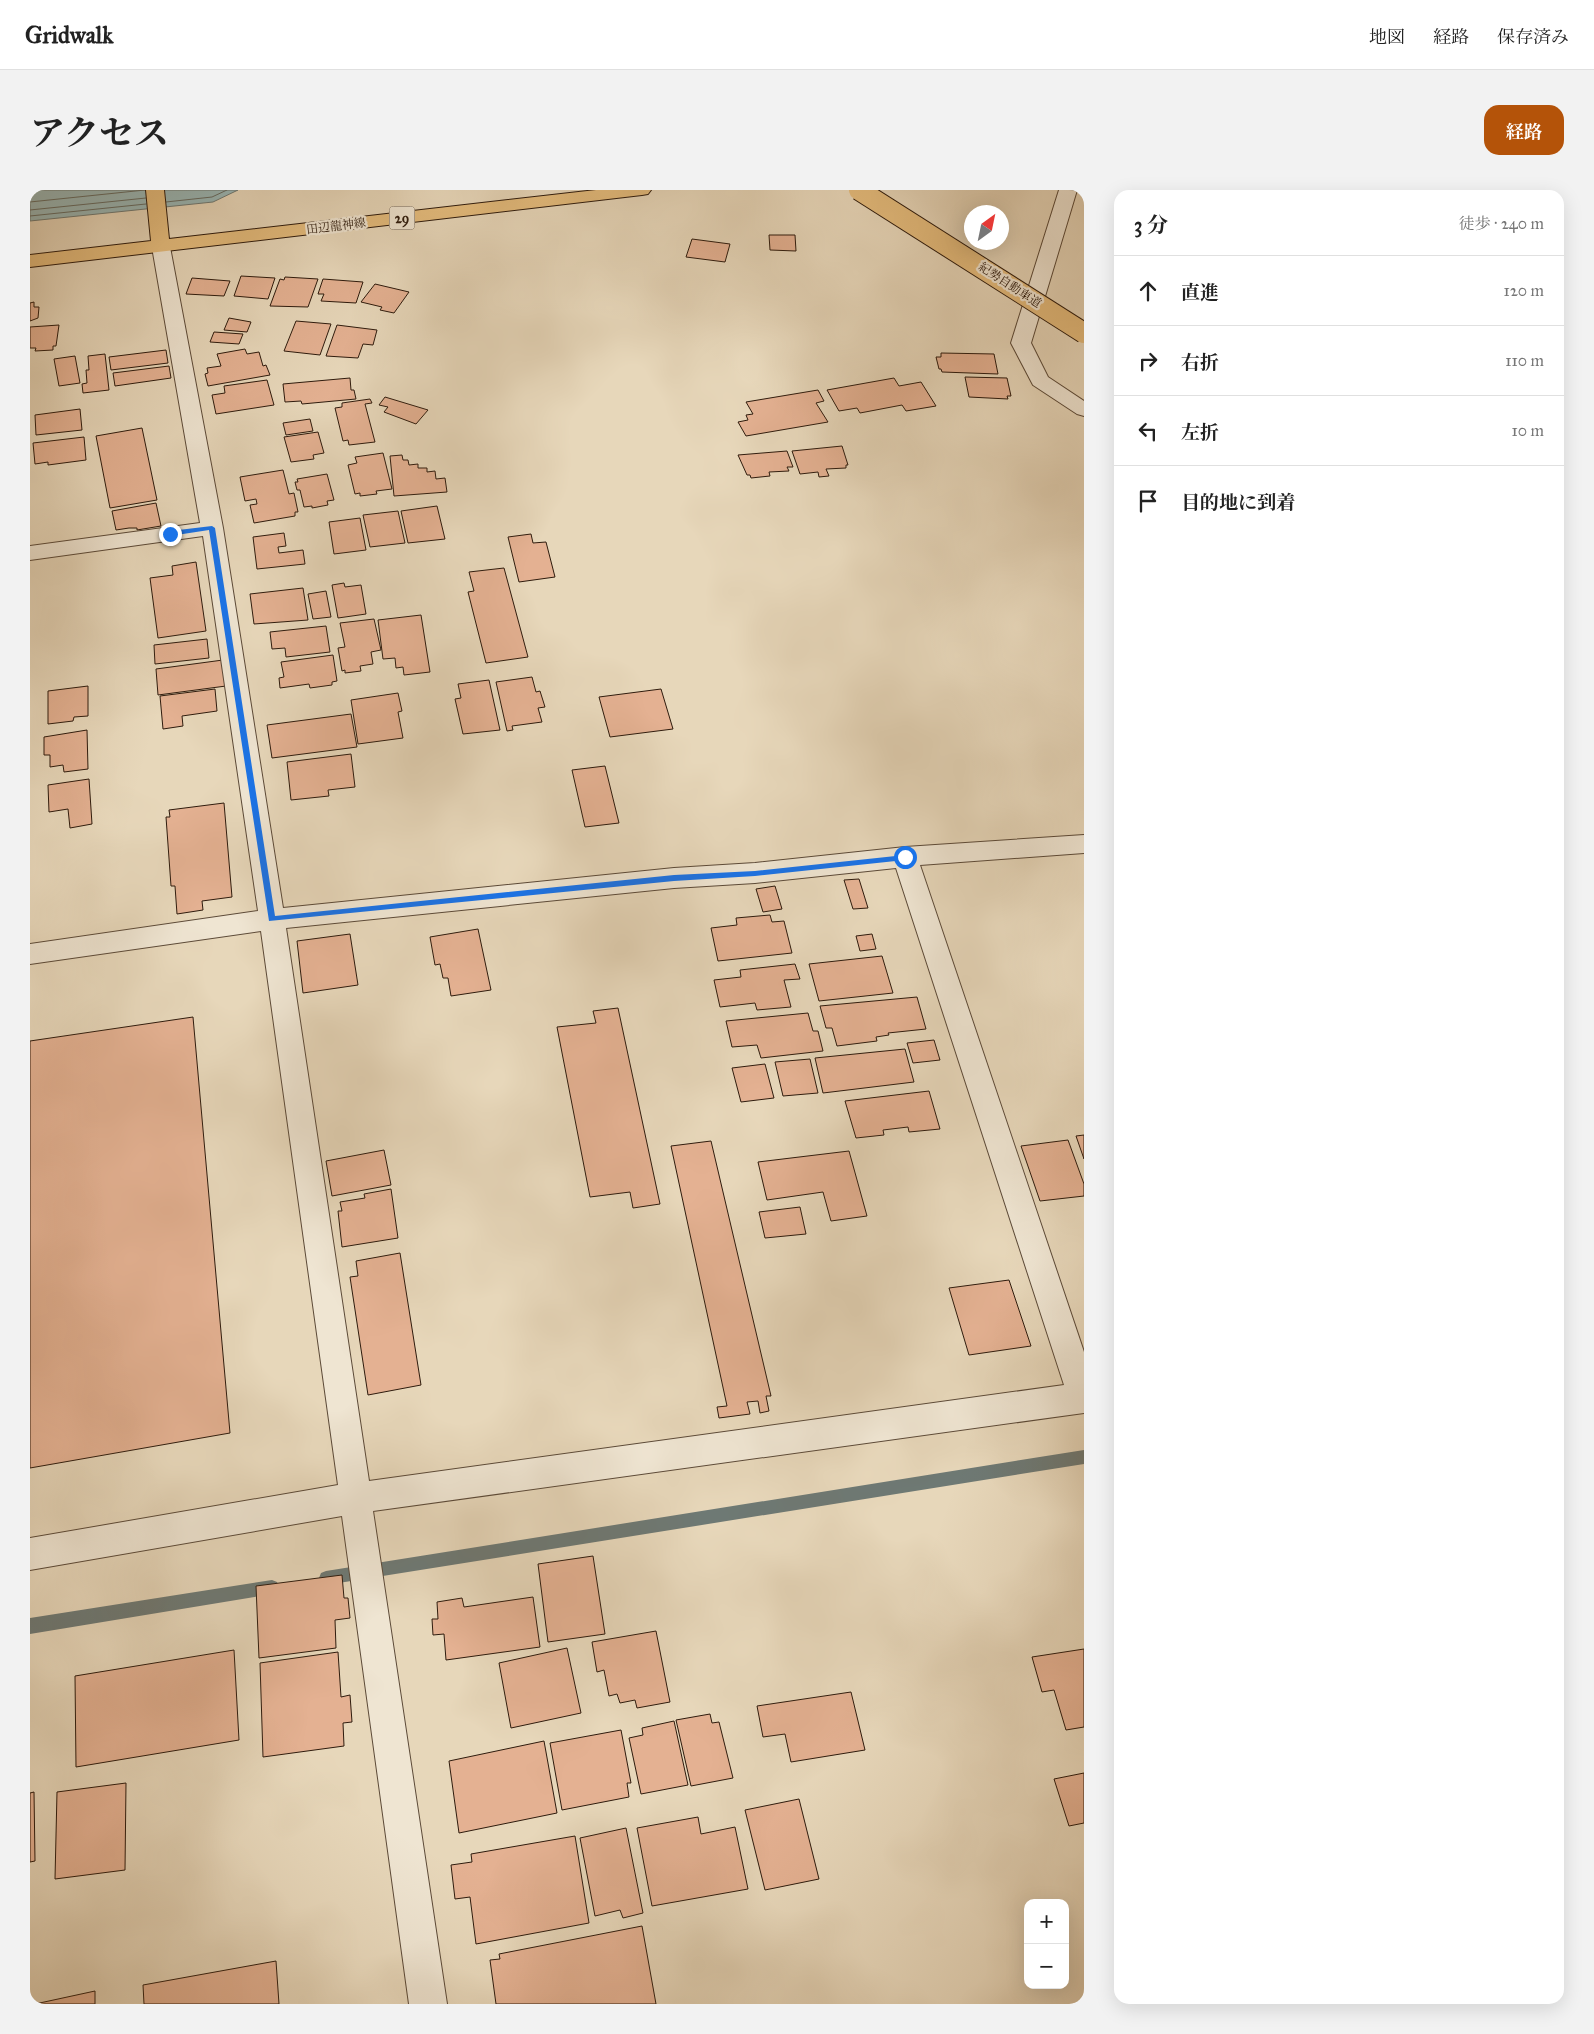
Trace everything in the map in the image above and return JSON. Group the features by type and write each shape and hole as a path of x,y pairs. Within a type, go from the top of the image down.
{"main road":[{"path":"155,190 160,238"},
{"name":"田辺龍神線","path":"30,261 160,238 642,190"},
{"name":"紀勢自動車道","path":"859,190 1084,333"}],"street":[{"path":"1068,190 1021,343 1040,381 1084,410"},
{"path":"160,238 212,528 272,919 428,2004"},
{"path":"30,553 212,528"},
{"path":"30,954 272,919 674,878 755,873 905,857 1084,844"},
{"path":"30,1554 355,1498 1084,1398 905,857"}],"water":[{"path":"30,190 238,190 213,202 30,221"}],"building":[{"path":"769,235 795,235 796,251 770,250"},
{"path":"692,239 730,244 725,262 686,257"},
{"path":"241,276 275,278 268,299 234,296"},
{"path":"285,277 318,279 308,307 270,306 280,279 284,280"},
{"path":"192,278 230,281 224,296 186,294"},
{"path":"323,279 363,282 356,303 321,301 324,294 318,294"},
{"path":"375,284 409,292 394,313 380,310 382,307 361,302"},
{"path":"34,302 34,307 39,307 38,318 30,321 30,303"},
{"path":"229,318 251,322 247,332 224,330"},
{"path":"296,321 331,324 320,355 284,351"},
{"path":"59,325 56,346 53,346 53,350 35,351 36,348 30,348 30,327"},
{"path":"337,325 377,330 373,345 363,344 358,358 326,356"},
{"path":"214,332 243,334 239,344 210,342"},
{"path":"245,349 247,354 259,352 263,366 266,365 270,375 208,386 205,374 208,373 207,368 221,366 217,354"},
{"path":"166,350 168,363 111,370 109,357"},
{"path":"941,353 994,354 998,374 942,372 939,369 936,357 941,357"},
{"path":"105,354 109,390 83,393 82,384 87,383 86,370 89,370 88,356"},
{"path":"75,356 80,383 59,386 54,359"},
{"path":"169,366 171,378 115,386 113,373"},
{"path":"965,377 1007,378 1011,396 1007,396 1008,399 969,397"},
{"path":"350,378 351,390 354,390 356,399 302,404 301,401 285,402 283,384"},
{"path":"894,378 899,386 921,382 936,406 906,411 902,405 860,413 857,408 839,411 827,390"},
{"path":"267,380 274,405 216,414 212,395 225,393 224,386"},
{"path":"818,390 824,401 816,403 828,422 746,436 738,422 748,420 746,415 753,414 746,402"},
{"path":"385,397 428,410 416,424 384,412 388,407 379,405"},
{"path":"370,399 372,403 365,404 375,442 349,445 348,440 343,441 335,408 342,407 342,403"},
{"path":"80,409 82,430 36,435 35,415"},
{"path":"310,419 313,431 286,435 283,423"},
{"path":"142,428 157,500 110,508 96,436"},
{"path":"318,432 324,453 313,455 314,459 291,462 284,437"},
{"path":"84,437 86,460 48,465 48,462 35,464 33,443"},
{"path":"842,446 848,465 846,465 846,468 826,469 829,476 819,477 818,472 800,474 792,451"},
{"path":"787,451 793,467 787,467 789,471 769,472 770,476 751,478 750,475 747,475 738,455"},
{"path":"383,453 392,489 376,491 377,494 360,496 360,493 355,494 348,465 357,463 355,457"},
{"path":"402,455 403,460 408,460 409,465 418,464 418,468 427,468 427,472 435,471 436,479 445,478 447,492 394,496 390,456"},
{"path":"283,470 289,494 294,493 298,512 295,512 295,516 254,523 250,505 257,504 256,499 245,501 240,477"},
{"path":"327,474 334,500 327,501 328,505 312,508 312,506 304,507 300,490 297,490 295,482 298,482 297,479"},
{"path":"156,503 161,526 137,530 137,528 129,528 116,530 112,511"},
{"path":"437,506 445,539 408,543 401,511"},
{"path":"398,511 405,543 370,547 363,515"},
{"path":"360,518 366,550 334,554 329,522"},
{"path":"284,533 286,546 278,547 279,553 303,550 305,564 257,569 253,537"},
{"path":"531,534 533,543 546,542 555,577 519,582 508,537"},
{"path":"196,562 206,631 158,638 150,578 173,575 172,566"},
{"path":"504,568 528,657 486,663 468,592 474,591 469,572"},
{"path":"344,583 345,587 361,585 366,614 338,618 332,585"},
{"path":"303,588 308,620 254,624 250,594"},
{"path":"326,591 331,617 313,619 308,594"},
{"path":"421,615 430,672 404,675 403,667 396,668 395,658 383,659 378,620"},
{"path":"374,619 381,650 371,652 373,664 360,666 361,671 345,673 345,670 342,671 338,648 345,647 340,623"},
{"path":"326,626 330,652 286,657 285,648 272,649 270,632"},
{"path":"207,639 209,658 155,664 154,645"},
{"path":"333,655 337,681 332,682 332,685 310,688 309,684 280,688 279,678 284,677 281,662"},
{"path":"223,660 226,686 158,695 156,669"},
{"path":"532,677 536,692 540,691 545,707 538,708 542,722 512,726 513,730 507,731 496,682"},
{"path":"489,680 500,730 463,734 455,699 461,698 458,684"},
{"path":"88,686 88,716 74,717 73,721 48,724 48,691"},
{"path":"215,689 217,711 182,716 183,726 163,729 160,696"},
{"path":"661,689 673,729 610,737 599,697"},
{"path":"398,693 402,711 398,712 403,738 358,744 351,700"},
{"path":"351,714 357,747 272,758 267,725"},
{"path":"87,730 88,769 64,772 63,765 50,767 50,755 44,755 44,737"},
{"path":"351,754 355,787 328,790 329,796 291,800 287,762"},
{"path":"605,766 619,823 585,827 572,770"},
{"path":"89,779 92,824 70,828 68,809 49,812 48,785"},
{"path":"224,803 232,897 202,901 203,910 177,914 175,886 171,886 166,817 170,817 169,810"},
{"path":"859,879 868,908 853,909 844,880"},
{"path":"775,886 782,909 763,912 756,889"},
{"path":"770,915 772,922 784,921 792,953 718,961 711,928 737,925 736,918"},
{"path":"478,929 491,990 451,996 448,978 443,978 440,964 435,965 430,937"},
{"path":"350,934 358,985 303,993 297,941"},
{"path":"872,934 876,949 860,951 856,936"},
{"path":"882,956 893,993 819,1001 809,964"},
{"path":"795,964 800,979 784,980 791,1007 757,1010 755,1003 720,1007 714,980 741,977 740,970"},
{"path":"917,997 926,1029 888,1033 889,1035 876,1037 877,1041 837,1046 832,1028 826,1028 820,1006"},
{"path":"618,1008 660,1204 633,1208 630,1192 590,1197 557,1027 596,1023 593,1011"},
{"path":"808,1013 813,1031 818,1031 823,1051 761,1058 757,1045 732,1047 726,1021"},
{"path":"193,1017 230,1433 30,1468 30,1041"},
{"path":"934,1040 940,1060 913,1063 907,1043"},
{"path":"905,1049 914,1082 823,1093 815,1058"},
{"path":"810,1059 818,1093 783,1096 775,1062"},
{"path":"765,1064 774,1098 741,1102 732,1068"},
{"path":"929,1091 940,1129 909,1132 908,1127 883,1130 884,1135 856,1138 845,1101"},
{"path":"1084,1135 1084,1159 1076,1136"},
{"path":"1068,1140 1084,1184 1084,1196 1040,1201 1021,1146"},
{"path":"711,1141 771,1396 766,1396 769,1411 760,1413 758,1401 747,1402 750,1414 719,1418 717,1407 727,1406 671,1146"},
{"path":"384,1150 391,1185 332,1196 326,1161"},
{"path":"849,1151 867,1216 831,1221 823,1192 767,1200 758,1162"},
{"path":"391,1189 398,1238 342,1247 338,1211 342,1211 340,1202 365,1198 364,1194"},
{"path":"800,1207 806,1234 765,1238 759,1212"},
{"path":"400,1253 421,1385 368,1395 350,1277 358,1276 356,1261"},
{"path":"1009,1280 1031,1346 969,1355 949,1288"},
{"path":"593,1556 605,1634 548,1642 538,1564"},
{"path":"342,1575 344,1598 348,1598 350,1618 335,1620 336,1648 259,1658 256,1586"},
{"path":"533,1597 540,1647 446,1660 444,1634 433,1635 432,1619 438,1619 437,1602 462,1598 464,1607"},
{"path":"656,1631 670,1702 637,1708 635,1700 620,1703 617,1694 609,1696 604,1670 597,1672 592,1642"},
{"path":"567,1648 581,1713 511,1728 499,1663"},
{"path":"1084,1649 1084,1727 1066,1730 1054,1690 1042,1692 1032,1657"},
{"path":"234,1650 239,1740 76,1767 75,1676"},
{"path":"338,1652 341,1697 350,1695 352,1722 343,1723 344,1746 263,1757 260,1663"},
{"path":"851,1692 865,1750 791,1762 785,1734 763,1737 757,1706"},
{"path":"710,1714 712,1723 719,1722 733,1778 691,1786 676,1720"},
{"path":"674,1721 688,1785 641,1794 629,1738 643,1735 642,1728"},
{"path":"621,1730 631,1783 627,1783 629,1797 562,1810 550,1743"},
{"path":"544,1741 557,1813 459,1833 449,1761"},
{"path":"1084,1773 1084,1823 1069,1826 1054,1779"},
{"path":"126,1783 125,1870 55,1879 57,1792"},
{"path":"34,1792 35,1861 30,1862 30,1793"},
{"path":"799,1799 819,1879 765,1890 745,1810"},
{"path":"698,1817 701,1834 735,1827 748,1889 652,1906 637,1828"},
{"path":"626,1828 643,1913 623,1918 620,1910 595,1916 580,1838"},
{"path":"575,1836 589,1923 476,1944 470,1897 455,1899 451,1865 472,1862 471,1854"},
{"path":"642,1926 656,2004 496,2004 490,1960 500,1959 499,1954"},
{"path":"276,1961 279,2004 144,2004 143,1985"},
{"path":"95,1991 95,2004 35,2004"}],"waterway":[{"path":"326,1578 1084,1457"},
{"path":"30,1626 272,1587"}],"route":[{"path":"170,534 212,528 272,919 674,878 755,873 905,857"}]}
